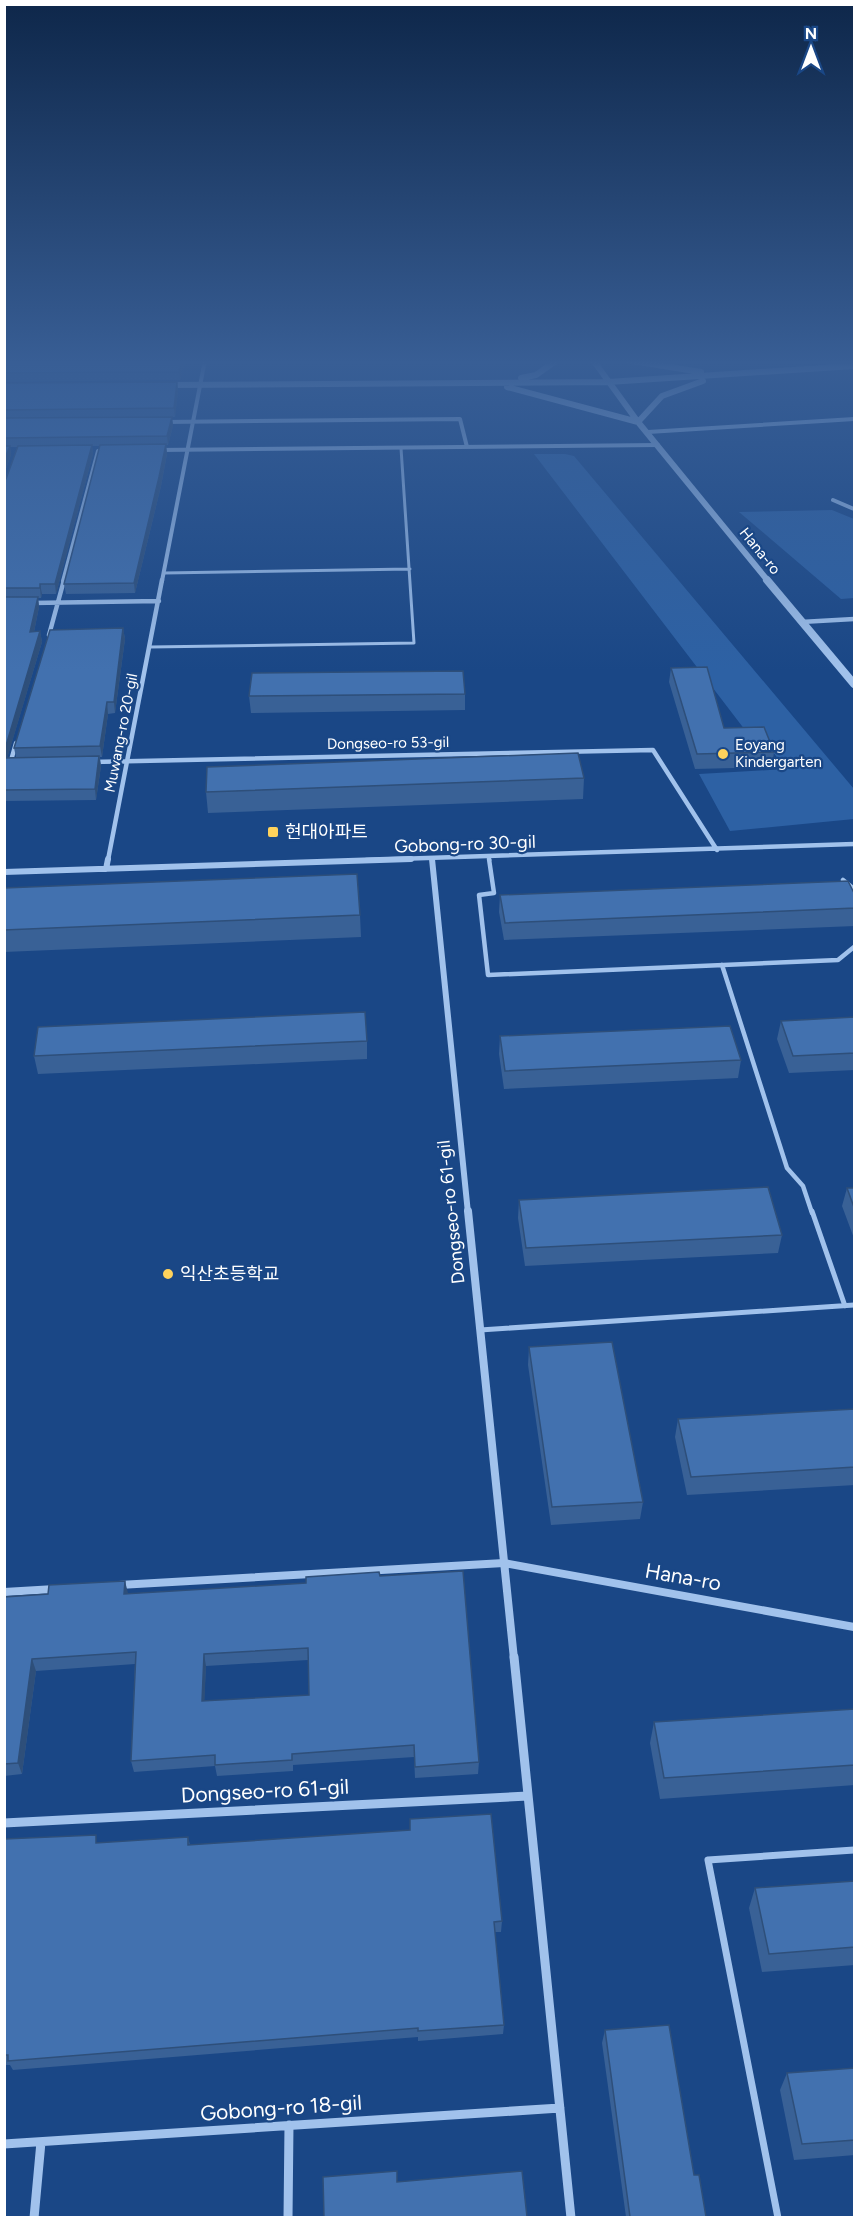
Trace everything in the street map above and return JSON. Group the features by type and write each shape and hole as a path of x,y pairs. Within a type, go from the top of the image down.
{"street":[{"path":"46,645 95,464"},
{"name":"Muwang-ro 20-gil","path":"106,869 186,464"},
{"name":"Hana-ro","path":"673,464 801,622 855,684"},
{"path":"832,500 855,509"},
{"path":"26,603 159,601"},
{"path":"801,622 855,619"},
{"path":"17,742 7,764 22,763"},
{"name":"Dongseo-ro 53-gil","path":"80,762 653,750 717,850"},
{"name":"Gobong-ro 30-gil","path":"4,872 855,844"},
{"name":"Dongseo-ro 61-gil","path":"432,858 571,2217"},
{"name":"Hana-ro","path":"504,1563 855,1627"},
{"path":"112,1586 504,1563"},
{"path":"4,1592 64,1588"},
{"name":"Dongseo-ro 61-gil","path":"4,1823 528,1796"},
{"name":"Gobong-ro 18-gil","path":"4,2144 560,2108"},
{"path":"288,2217 289,2125"},
{"path":"34,2217 41,2142"}],"lane":[{"path":"150,647 414,643 402,464"},
{"path":"164,573 410,569"},
{"path":"489,856 495,893 479,894 488,975 838,960 855,947"},
{"path":"843,880 855,889"},
{"path":"722,965 787,1168 803,1186 845,1306"},
{"path":"480,1330 855,1305"},
{"path":"778,2217 708,1860 855,1851"}],"shaded area":[{"path":"541,464 580,464 854,789 854,819 730,831 699,774 786,769 756,730 745,730"},
{"path":"832,510 854,519 854,598 841,599 739,512"}],"building":[{"path":"12,464 87,464 55,584 40,584 40,588 4,588 4,480"},
{"path":"95,464 162,464 134,583 64,584"},
{"path":"4,597 38,597 30,632 40,631 5,749"},
{"path":"123,628 114,702 107,702 100,746 14,748 50,630"},
{"path":"707,667 724,728 764,727 774,752 697,754 671,668"},
{"path":"463,671 465,694 249,696 252,673"},
{"path":"578,753 584,778 206,792 207,767"},
{"path":"99,756 95,789 4,790 4,758"},
{"path":"357,874 360,915 4,930 4,888"},
{"path":"848,881 855,895 855,908 505,923 500,895"},
{"path":"365,1012 367,1041 34,1056 38,1027"},
{"path":"855,1017 855,1053 793,1056 781,1021"},
{"path":"730,1026 741,1060 505,1071 500,1036"},
{"path":"768,1187 782,1235 526,1248 519,1200"},
{"path":"847,1188 855,1188 855,1210"},
{"path":"612,1342 643,1502 552,1507 529,1347"},
{"path":"855,1409 855,1467 691,1477 678,1419"},
{"path":"463,1571 479,1762 415,1767 414,1745 292,1754 292,1760 215,1765 215,1755 131,1761 136,1652 32,1659 18,1763 4,1764 4,1597 48,1594 49,1585 125,1581 124,1594 306,1583 306,1577 379,1572 380,1576","holes":["308,1648 309,1695 202,1701 204,1654"]},
{"path":"855,1709 855,1765 664,1778 654,1722"},
{"path":"491,1814 502,1921 494,1922 504,2025 418,2031 418,2028 8,2061 8,2055 4,2055 4,1839 96,1835 96,1843 188,1837 188,1845 410,1830 410,1819"},
{"path":"855,1881 855,1947 769,1954 755,1888"},
{"path":"669,2025 694,2175 699,2175 706,2217 630,2217 605,2030"},
{"path":"855,2068 855,2140 802,2144 787,2073"},
{"path":"397,2171 397,2182 522,2171 527,2217 324,2217 323,2177"}],"place":[{"name":"Eoyang Kindergarten","path":"723,754"},
{"name":"현대아파트","path":"273,832"},
{"name":"익산초등학교","path":"168,1274"}]}
